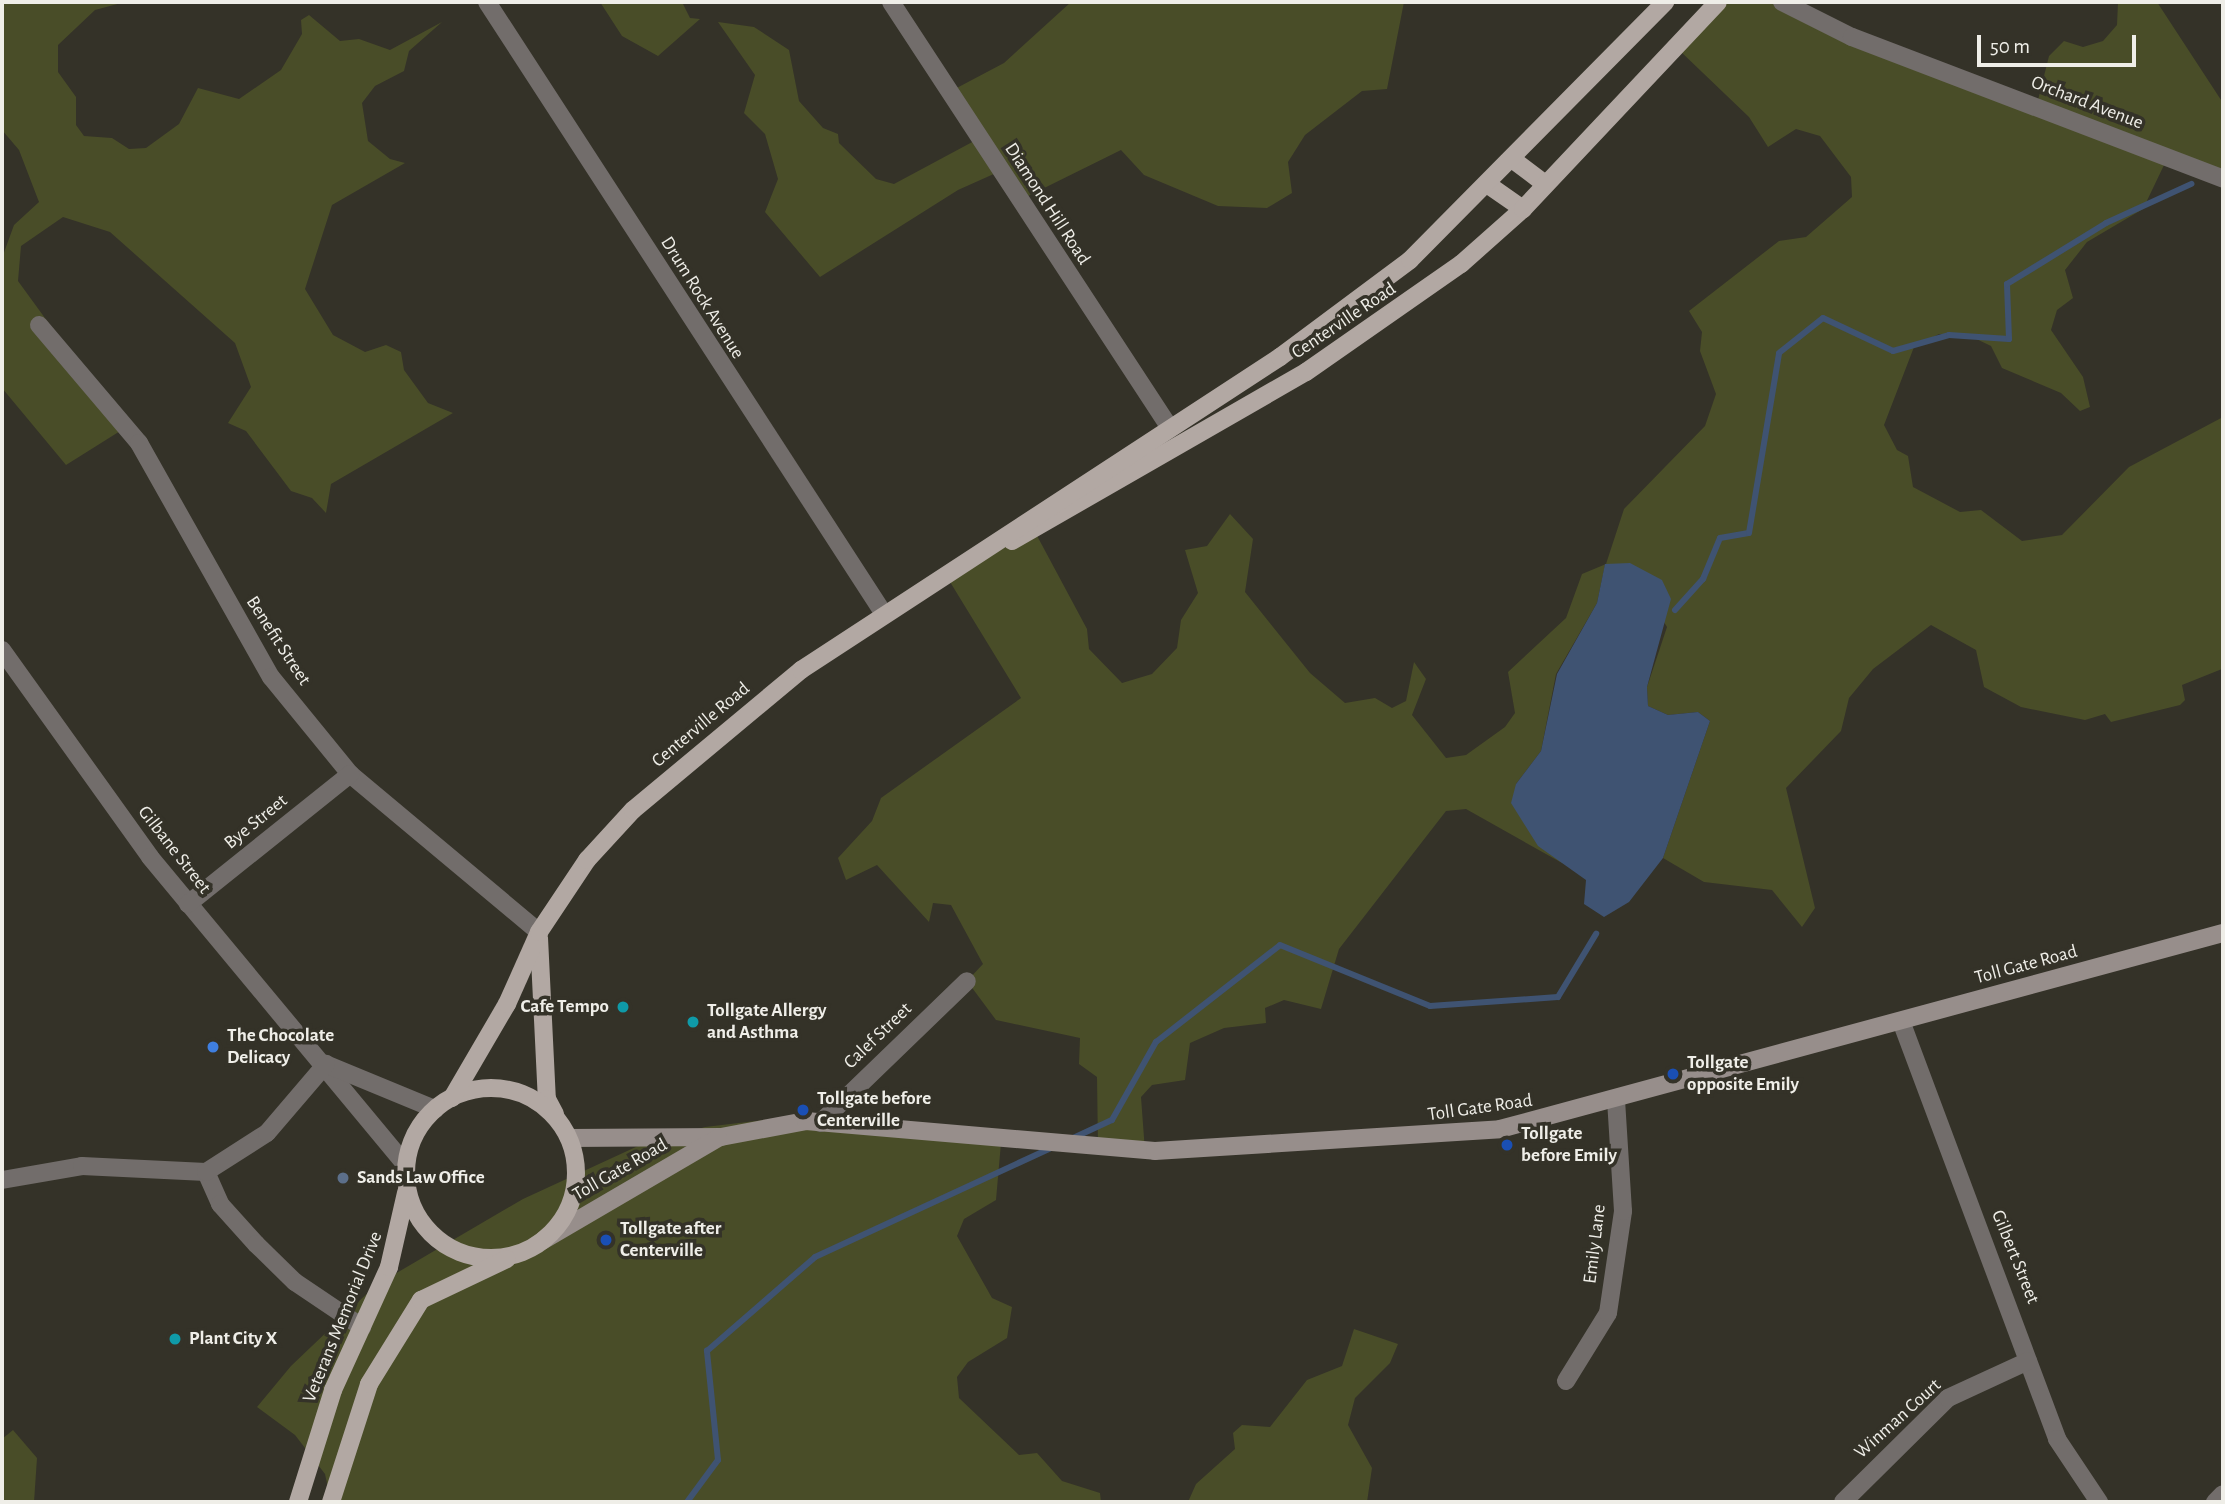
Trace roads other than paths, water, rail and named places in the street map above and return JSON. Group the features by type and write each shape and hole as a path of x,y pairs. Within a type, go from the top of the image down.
{"main road":[{"name":"Centerville Road","path":"452,1098 507,1004 539,932 587,860 633,810 758,703 884,614 1170,428 1410,260 1665,2"},
{"name":"Centerville Road","path":"926,587 1182,446 1392,315 1524,209 1718,2"},
{"path":"1512,159 1545,184"},
{"path":"1486,184 1524,209"},
{"path":"1170,428 1182,446"},
{"path":"331,1502 369,1384 421,1300 542,1241 562,1221 574,1194 576,1166 569,1138 547,1099 539,932"},
{"name":"Toll Gate Road","path":"569,1138 721,1137 820,1123 1186,1150 1500,1129 1616,1101 2223,933"},
{"path":"514,1255 467,1254 433,1236 415,1213 406,1186 406,1165 411,1144 435,1109 452,1098 480,1089 509,1090 536,1101 558,1120"},
{"name":"Toll Gate Road","path":"542,1241 721,1137"},
{"name":"Veterans Memorial Drive","path":"298,1502 333,1390 403,1227 406,1186"}],"street":[{"name":"Drum Rock Avenue","path":"487,2 884,614"},
{"name":"Diamond Hill Road","path":"891,2 1170,428"},
{"name":"Orchard Avenue","path":"1782,2 1852,37 2223,179"},
{"name":"Benefit Street","path":"39,325 139,443 271,677 350,774 539,932"},
{"name":"Gilbane Street","path":"2,650 188,904 326,1065 406,1165"},
{"name":"Bye Street","path":"188,904 350,774"},
{"name":"Calef Street","path":"820,1123 967,981"},
{"name":"Gilbert Street","path":"1901,1021 2057,1439 2099,1502"},
{"name":"Gilbane Street","path":"326,1065 435,1109"},
{"path":"2,1181 82,1166 206,1172 267,1133 326,1065"},
{"name":"Emily Lane","path":"1566,1381 1608,1312 1623,1211 1616,1101"},
{"path":"206,1172 220,1204 256,1244 295,1282 362,1327"},
{"name":"Winman Court","path":"1843,1502 1948,1398 2028,1361"},
{"path":"2215,1502 2223,1494"}],"water":[{"path":"1630,563 1662,580 1671,599 1647,687 1648,706 1668,715 1698,712 1710,721 1663,858 1629,902 1604,917 1584,904 1586,880 1538,846 1511,803 1516,784 1541,751 1557,674 1597,603 1605,564"}],"waterway":[{"path":"1675,610 1703,579 1720,538 1749,533 1779,353 1823,318 1893,351 1949,335 2009,339 2007,284 2106,223 2191,184"},
{"path":"1071,1139 1112,1120 1156,1042 1280,945 1430,1006 1558,997 1596,934"},
{"path":"687,1502 718,1460 707,1351 815,1257 1051,1148"}],"place":[{"name":"Cafe Tempo","path":"623,1007"},
{"name":"Tollgate Allergy and Asthma","path":"693,1022"},
{"name":"The Chocolate Delicacy","path":"213,1047"},
{"name":"Tollgate opposite Emily","path":"1673,1074"},
{"name":"Tollgate before Centerville","path":"803,1110"},
{"name":"Tollgate before Emily","path":"1507,1145"},
{"name":"Sands Law Office","path":"343,1178"},
{"name":"Tollgate after Centerville","path":"606,1240"},
{"name":"Plant City X","path":"175,1339"}]}
